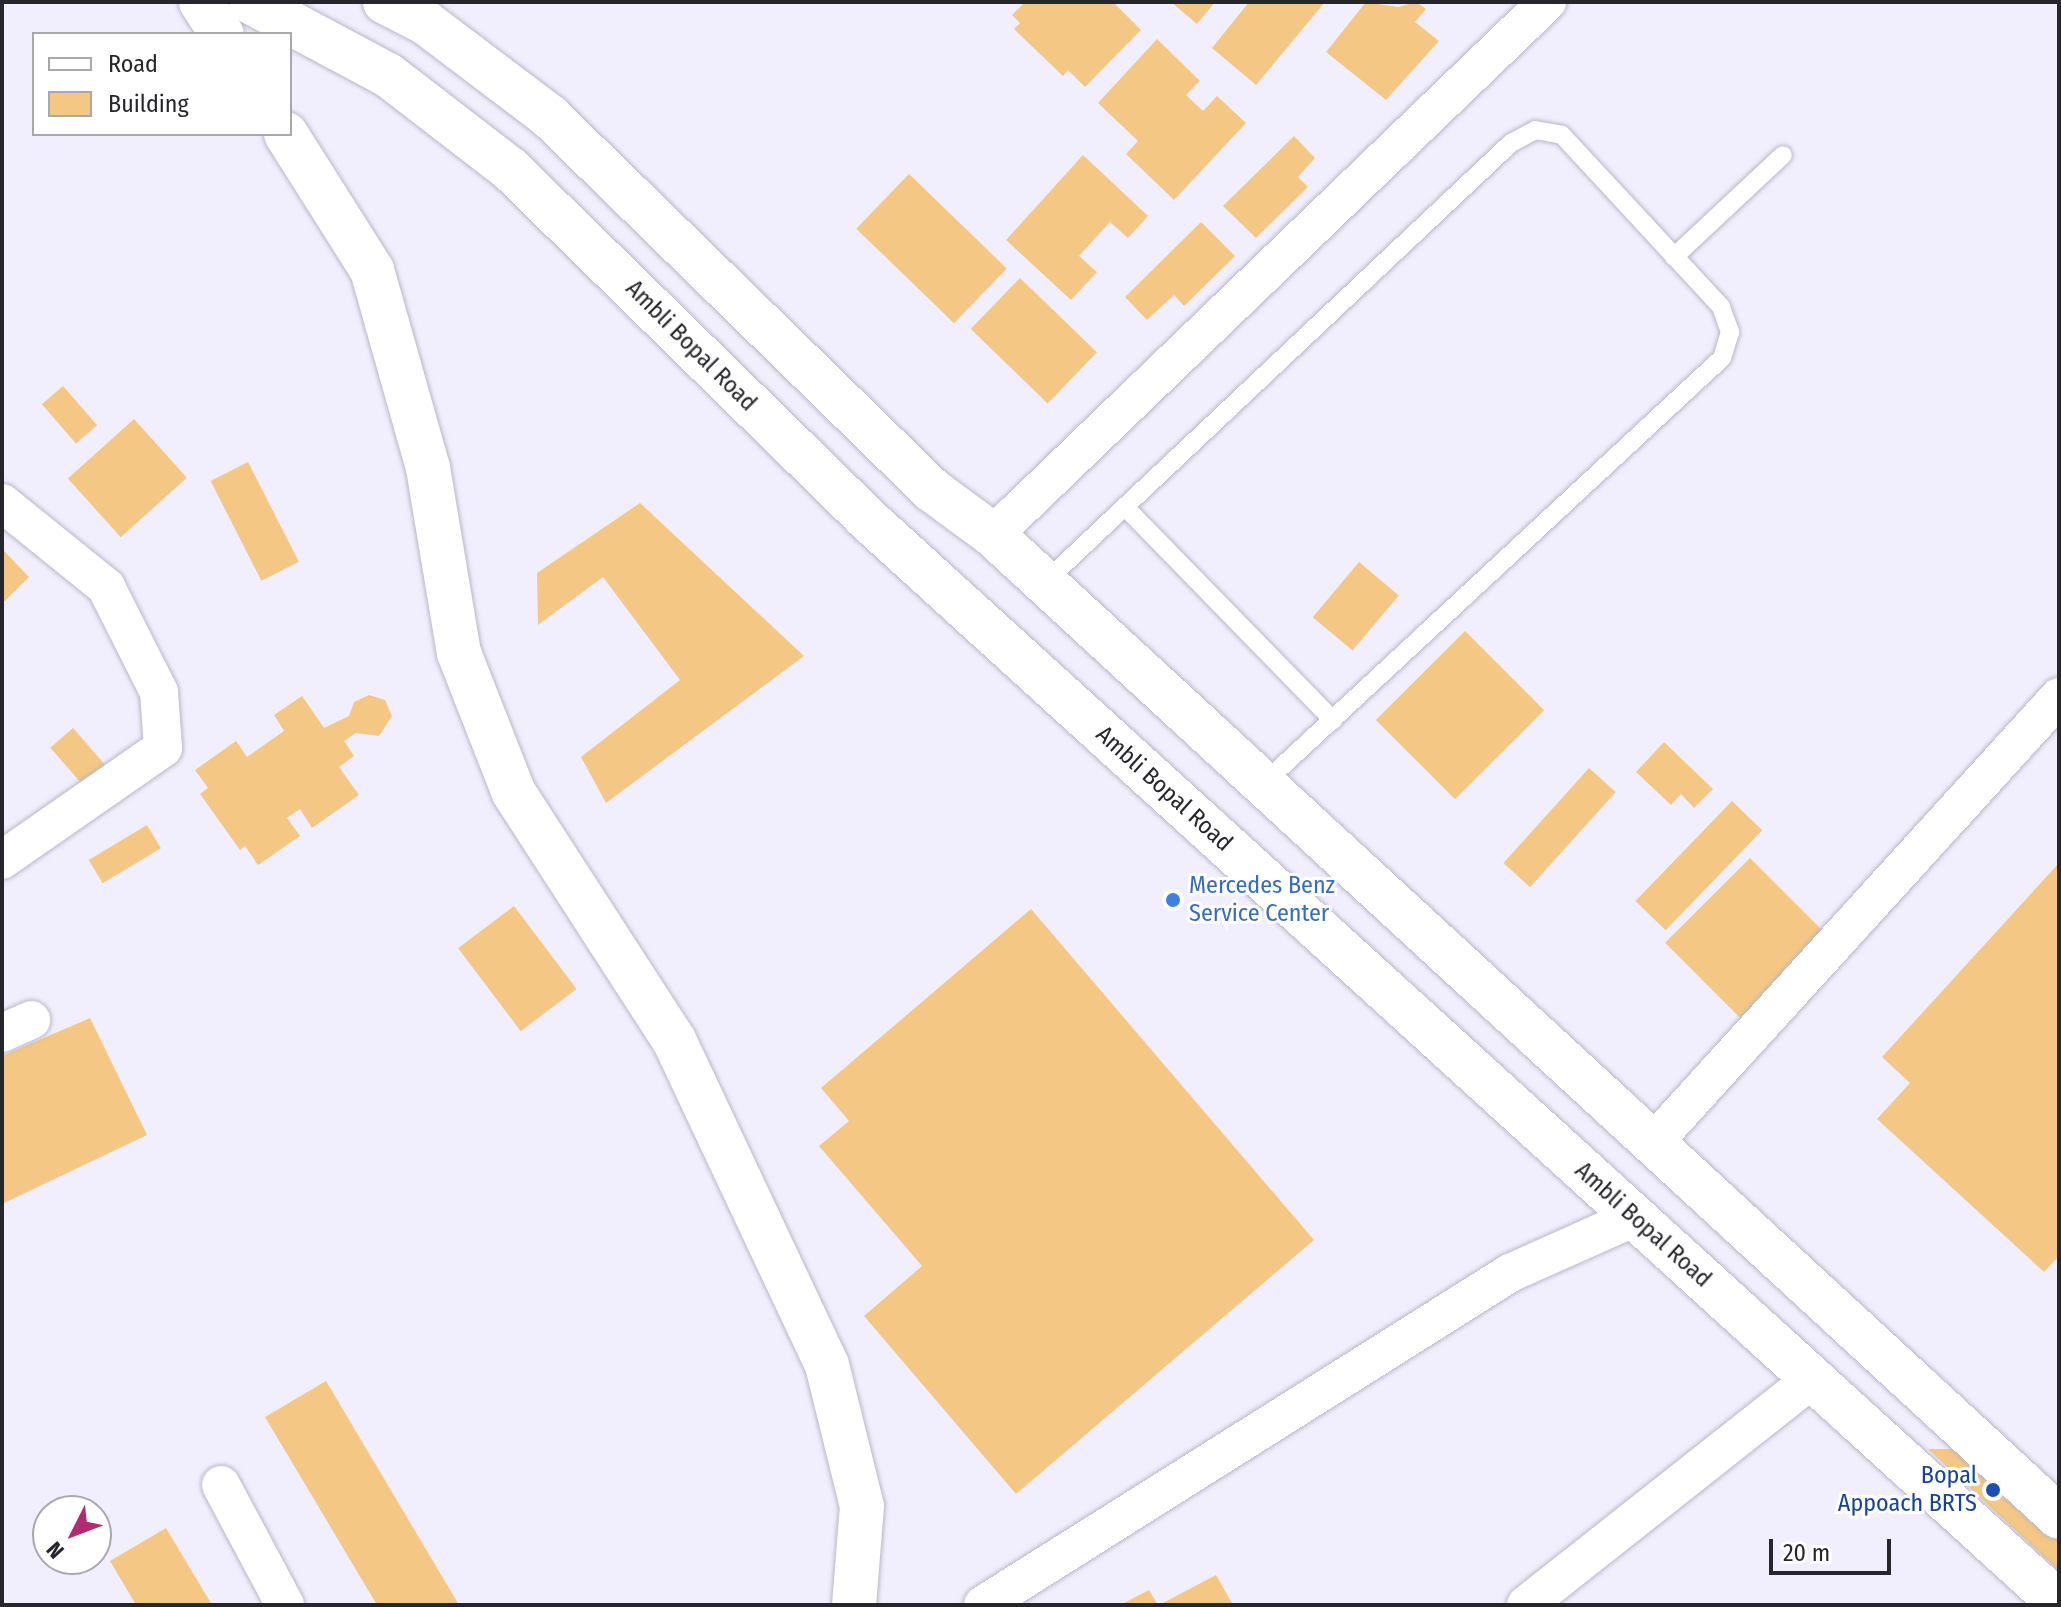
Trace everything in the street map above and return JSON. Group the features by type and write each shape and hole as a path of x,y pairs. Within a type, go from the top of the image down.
{"street":[{"path":"201,2 221,32"},
{"name":"Ambli Bopal Road","path":"251,2 388,75 510,169 864,516 2059,1603"},
{"path":"385,2 426,23 549,116 932,490 993,535 1045,582 2059,1517"},
{"path":"993,535 1537,6"},
{"path":"287,136 372,270 428,468 459,653 514,793 674,1040 827,1365 862,1506 854,1605"},
{"path":"2,503 106,587 159,692 163,748 2,860"},
{"path":"1653,1143 2059,697"},
{"path":"983,1605 1510,1273 1635,1217"},
{"path":"1526,1605 1812,1379"},
{"path":"221,1485 285,1605"}],"lane":[{"path":"1045,582 1511,143 1535,130 1562,135 1721,307 1730,332 1722,358 1263,784"},
{"path":"1674,257 1783,155"},
{"path":"1125,507 1333,720"}],"building":[{"path":"1025,2 1113,2 1141,30 1085,87 1068,70 1063,76 1014,29 1020,23 1012,15"},
{"path":"1171,2 1215,2 1197,24"},
{"path":"1249,2 1325,2 1256,85 1212,48"},
{"path":"1366,2 1398,7 1416,2 1426,9 1415,22 1439,41 1386,100 1326,52"},
{"path":"1157,39 1200,81 1186,95 1203,111 1217,96 1246,123 1174,200 1126,154 1138,141 1098,103"},
{"path":"1294,136 1315,158 1298,177 1308,187 1256,238 1223,206"},
{"path":"1083,155 1148,216 1128,238 1110,222 1079,256 1097,272 1071,300 1006,240"},
{"path":"909,174 1007,268 954,323 856,229"},
{"path":"1201,222 1235,256 1184,306 1174,295 1147,320 1125,297"},
{"path":"1020,278 1097,352 1048,403 971,329"},
{"path":"63,386 97,425 76,444 42,404"},
{"path":"134,419 187,478 121,537 68,479"},
{"path":"248,462 299,562 261,581 211,481"},
{"path":"640,503 804,656 606,803 581,757 680,680 603,577 538,625 537,573"},
{"path":"4,551 29,577 2,604 2,553"},
{"path":"1359,562 1399,595 1353,651 1313,617"},
{"path":"1465,631 1544,710 1455,799 1376,720"},
{"path":"369,695 385,700 392,716 379,736 356,733 344,741 354,756 339,767 359,795 312,828 300,809 287,818 300,836 258,865 245,846 240,850 200,794 208,788 195,770 236,741 247,757 284,731 274,715 302,696 324,728 349,716 354,702"},
{"path":"73,728 113,774 90,794 50,748"},
{"path":"1664,742 1713,789 1694,808 1681,794 1671,805 1636,772"},
{"path":"1589,768 1616,792 1530,887 1503,863"},
{"path":"1732,801 1762,830 1666,930 1635,901"},
{"path":"147,825 161,848 103,883 89,860"},
{"path":"1750,858 1826,934 1742,1019 1665,943"},
{"path":"2059,863 2059,1256 2044,1272 1877,1119 1910,1083 1882,1057"},
{"path":"514,906 577,989 521,1031 458,948"},
{"path":"1031,909 1314,1240 1016,1494 864,1316 922,1266 819,1146 849,1121 821,1088"},
{"path":"90,1018 147,1135 2,1204 2,1056"},
{"path":"326,1381 459,1605 377,1605 265,1417"},
{"name":"Bopal Appoach BRTS","path":"1928,1449 1969,1449 2059,1531 2059,1571"},
{"path":"166,1528 212,1605 136,1605 112,1560"},
{"path":"1216,1575 1233,1605 1159,1605"},
{"path":"1149,1590 1158,1605 1120,1605"}],"place":[{"name":"Mercedes Benz Service Center","path":"1173,900"},
{"name":"Bopal Appoach BRTS","path":"1993,1490"}]}
